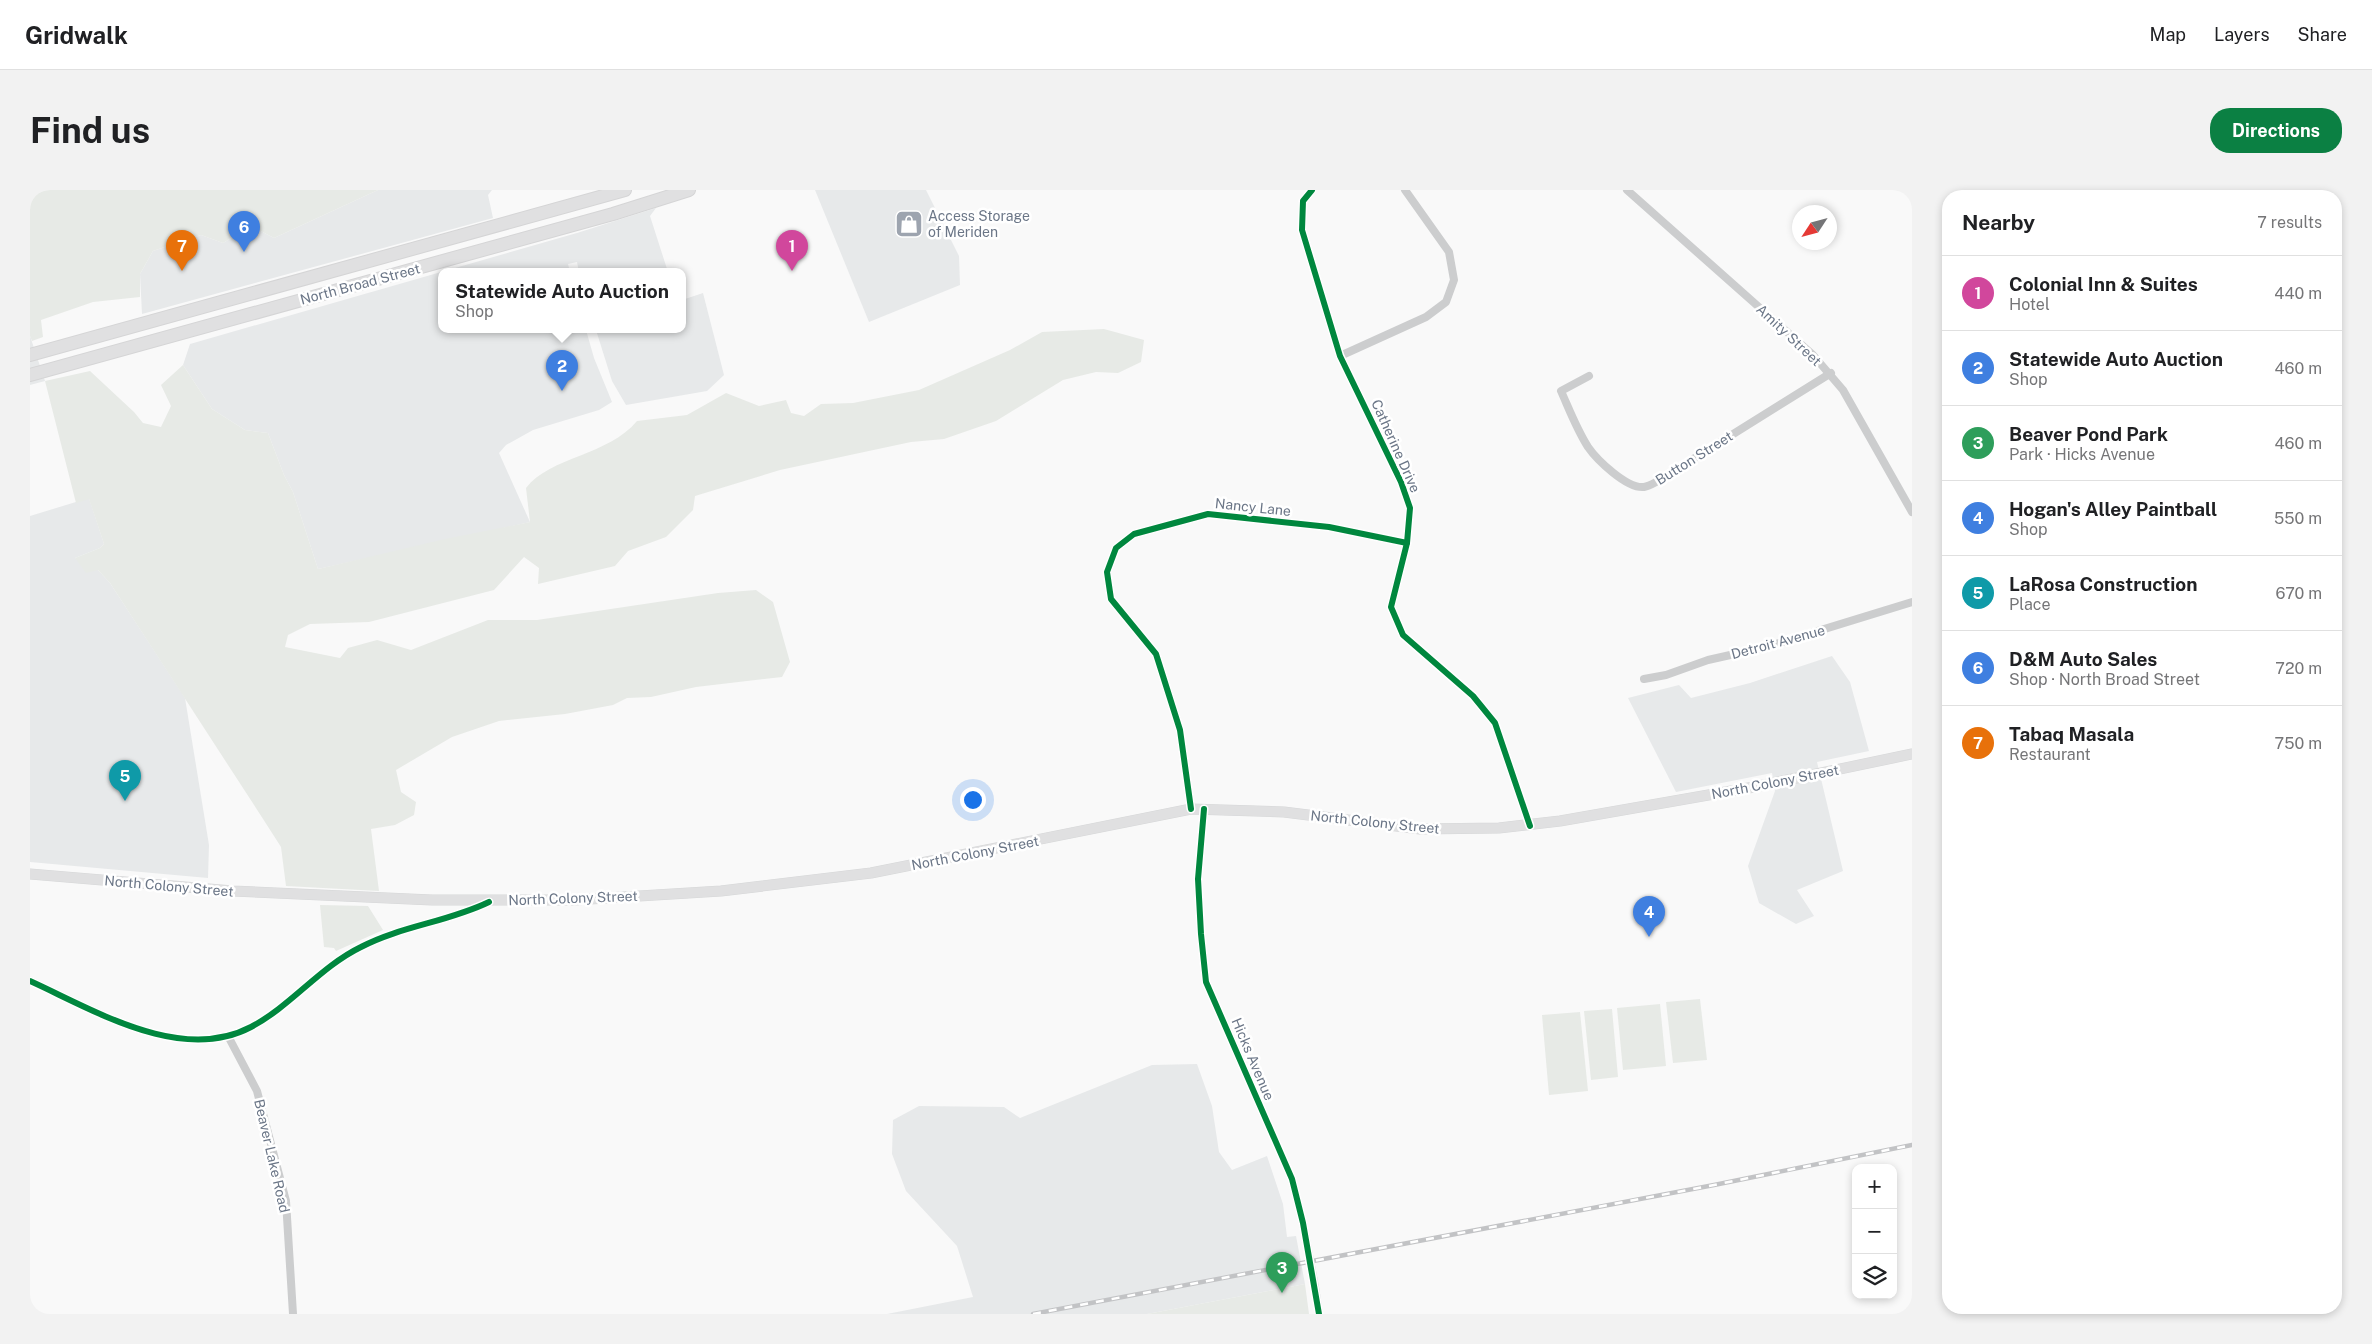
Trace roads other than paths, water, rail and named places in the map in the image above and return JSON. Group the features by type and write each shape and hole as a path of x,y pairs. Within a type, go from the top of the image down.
{"highway":[{"name":"North Broad Street","path":"30,355 625,190"},
{"name":"North Broad Street","path":"30,375 537,235 688,190"},
{"path":"530,217 537,235"}],"main road":[{"name":"North Colony Street","path":"30,874 233,891 488,902 574,900 721,891 871,873 1191,809 1284,812 1420,829 1472,830 1530,826 1754,787 1912,754"}],"street":[{"name":"Catherine Drive","path":"1312,190 1303,201 1302,230 1340,356 1401,482 1410,508 1407,543 1392,607 1403,635 1473,696 1495,722 1530,826"},
{"path":"1340,356 1426,317 1446,302 1454,280 1449,252 1405,190"},
{"name":"Amity Street","path":"1627,190 1783,327 1831,374 1843,390 1912,512"},
{"name":"Button Street","path":"1588,376 1560,391 1582,436 1597,457 1630,484 1643,487 1658,481 1831,374"},
{"name":"Nancy Lane","path":"1191,809 1180,730 1156,654 1112,599 1107,572 1116,548 1134,534 1208,514 1329,527 1407,543"},
{"name":"Detroit Avenue","path":"1644,679 1666,675 1708,660 1766,647 1912,602"},
{"name":"Hicks Avenue","path":"1204,809 1198,879 1206,982 1292,1179 1303,1223 1319,1314"},
{"path":"30,981 144,1031 188,1041 228,1036 257,1023 338,960 359,947 384,936 467,913 488,902"},
{"name":"Beaver Lake Road","path":"228,1036 257,1091 286,1201 293,1314"}],"railway":[{"path":"1033,1314 1714,1185 1912,1145"}],"place":[{"name":"Access Storage of Meriden","path":"909,224"},
{"name":"D&M Auto Sales","path":"244,252"},
{"name":"Tabaq Masala","path":"182,271"},
{"name":"Colonial Inn & Suites","path":"792,271"},
{"name":"Statewide Auto Auction","path":"562,391"},
{"name":"LaRosa Construction","path":"125,801"},
{"name":"Hogan's Alley Paintball","path":"1649,937"},
{"name":"Beaver Pond Park","path":"1282,1293"}]}
